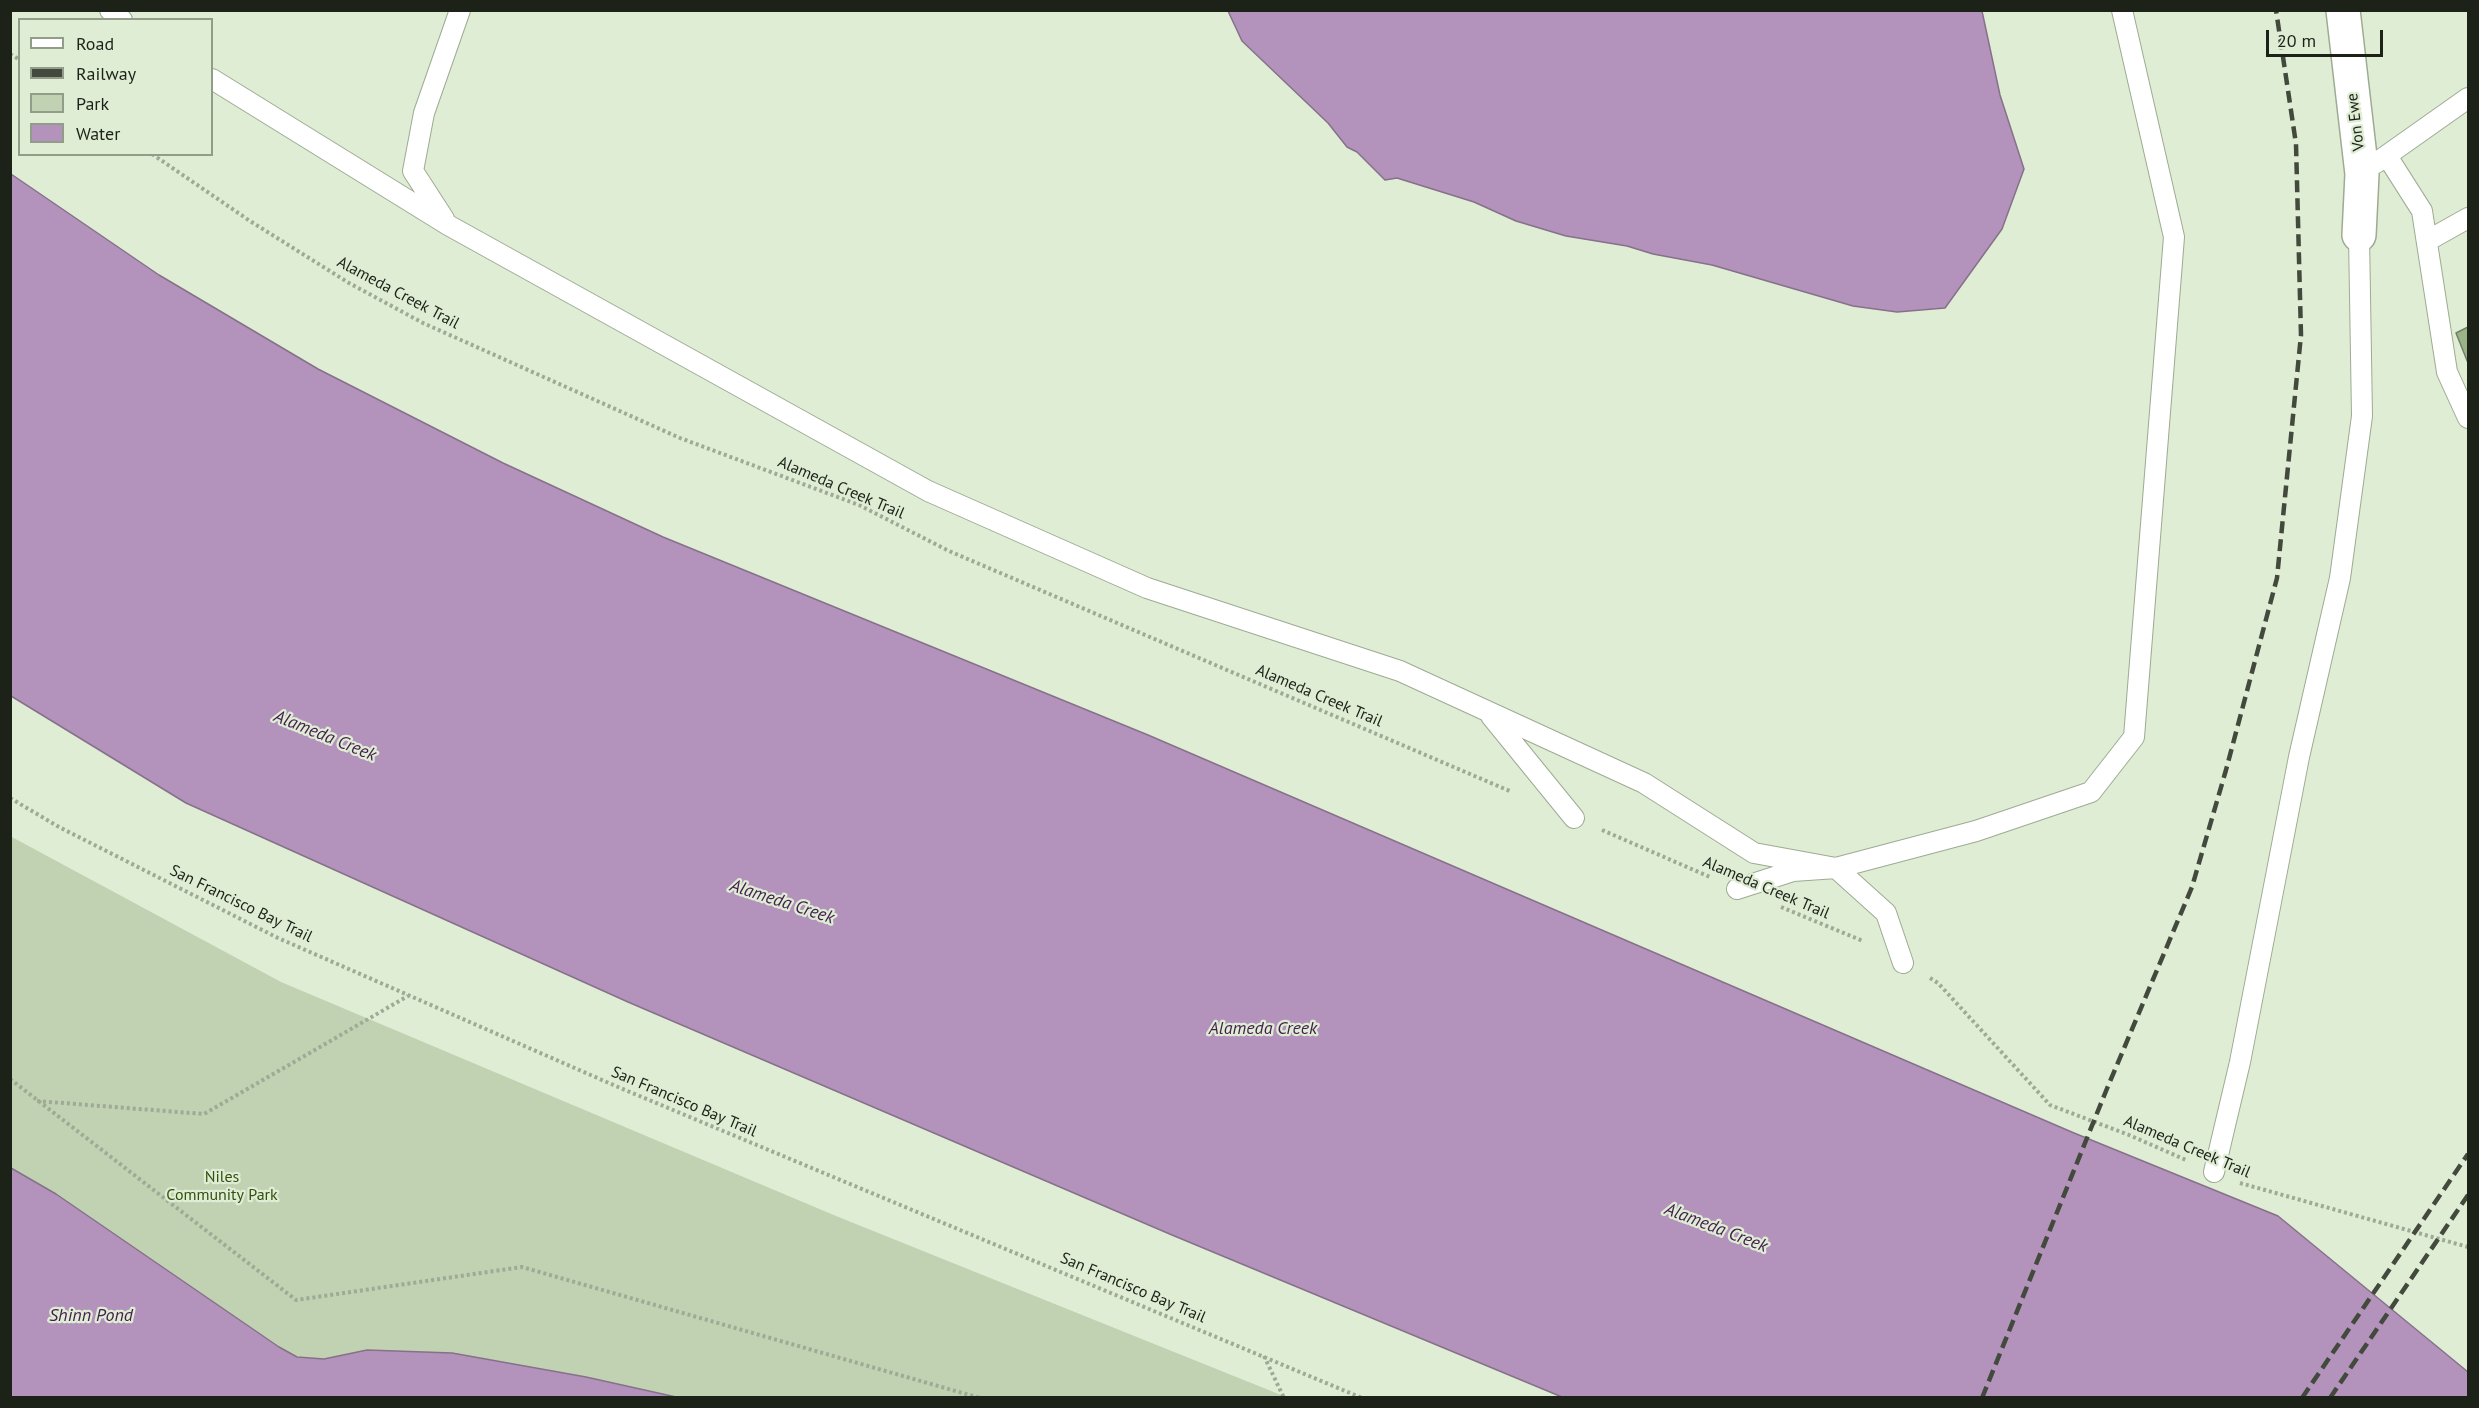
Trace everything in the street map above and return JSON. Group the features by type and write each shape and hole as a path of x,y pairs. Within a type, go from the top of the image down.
{"street":[{"name":"Von Ewe","path":"2343,10 2374,165 2359,235"}],"lane":[{"path":"448,225 413,171 424,113 460,10"},
{"path":"1737,889 1793,871 1836,868 1976,831 2091,792 2134,736 2174,237 2122,10"},
{"path":"213,80 448,225 928,491 1147,588 1400,671 1644,783 1754,853 1836,868 1886,913 1903,963"},
{"path":"2469,98 2374,165 2422,211 2447,372 2469,418"},
{"path":"2445,114 2469,118"},
{"path":"2427,241 2469,218"},
{"path":"2214,1172 2240,1062 2297,768 2340,578 2362,416 2359,235"},
{"path":"1487,711 1574,818"}],"path":[{"name":"Alameda Creek Trail","path":"155,156 250,221 349,283 423,323 680,438 859,505 960,555 1519,795"},
{"name":"San Francisco Bay Trail","path":"10,798 59,827 278,938 618,1087 1362,1398"},
{"name":"Alameda Creek Trail","path":"1574,818 1874,946 1938,983 2050,1106 2129,1135 2242,1184 2469,1247"},
{"path":"38,1101 204,1114 409,995"},
{"path":"10,1079 296,1300 522,1267 980,1398"},
{"path":"1264,1356 1284,1398"}],"green space":[{"name":"Niles Community Park","path":"10,836 281,982 836,1216 1286,1397 11,1397"}],"water":[{"path":"1228,11 1982,11 2000,95 2024,169 2002,229 1945,308 1897,312 1853,306 1712,265 1653,254 1627,246 1566,236 1516,221 1474,202 1397,178 1385,180 1357,152 1347,147 1328,123 1242,41"},
{"name":"Alameda Creek","path":"11,174 159,275 318,369 503,463 663,537 1148,735 2074,1133 2278,1216 2468,1372 2468,1397 1562,1397 1172,1235 628,1002 186,803 11,696"},
{"name":"Shinn Pond","path":"11,1168 56,1194 279,1347 297,1357 324,1359 367,1350 452,1353 586,1377 676,1397 11,1397"}],"building":[{"path":"2468,327 2468,363 2456,333"}],"railway":[{"path":"1982,1398 2106,1091 2192,887 2277,578 2301,335 2296,144 2276,10"},
{"path":"2302,1398 2468,1154"},
{"path":"2330,1398 2468,1195"}]}
